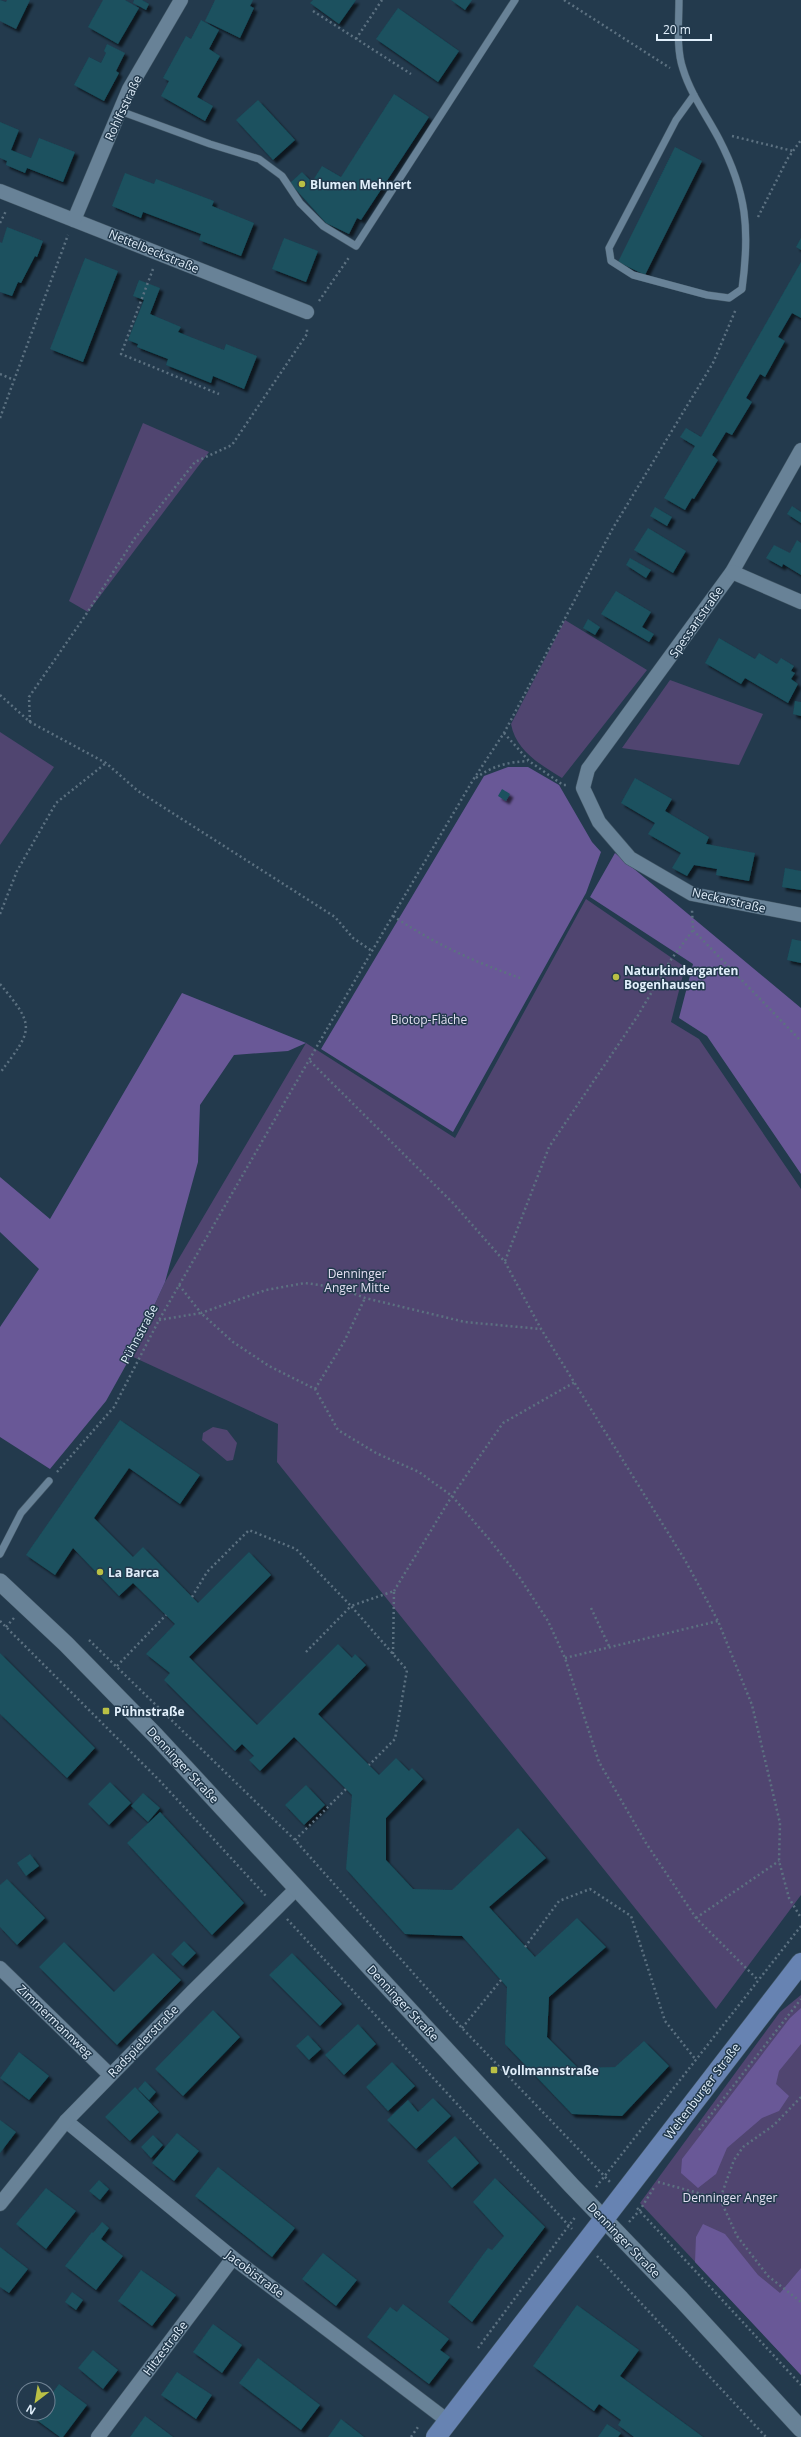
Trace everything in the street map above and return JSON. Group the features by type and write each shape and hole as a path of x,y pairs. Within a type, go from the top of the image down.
{"main road":[{"name":"Weltenburger Straße","path":"603,2219 801,1963"},
{"path":"436,2437 441,2415 603,2219"}],"street":[{"name":"Rohlfsstraße","path":"74,220 129,89 181,0"},
{"name":"Nettelbeckstraße","path":"0,191 307,312"},
{"name":"Spessartstraße","path":"584,788 588,769 662,670 732,572 801,450"},
{"path":"732,572 801,602"},
{"name":"Neckarstraße","path":"584,788 599,822 630,858 692,894 801,915"},
{"name":"Denninger Straße","path":"0,1582 81,1658 145,1725 603,2219 686,2304 801,2429"},
{"name":"Radspielerstraße","path":"0,2204 66,2121 297,1888"},
{"name":"Zimmermannweg","path":"0,1968 110,2075"},
{"name":"Jacobistraße","path":"66,2121 233,2258 441,2415"},
{"name":"Hitzestraße","path":"98,2437 233,2258"}],"lane":[{"path":"120,111 210,144 259,158 282,176 300,203 323,226 356,246 515,0"},
{"path":"679,0 683,68 694,95 715,132 742,192 746,239 742,289 729,298 707,295 632,275 611,261 609,248 676,120 694,95"},
{"path":"0,1554 21,1513 49,1481"}],"path":[{"path":"356,39 382,0"},
{"path":"564,0 650,56 672,68 683,68"},
{"path":"313,11 411,74"},
{"path":"321,17 324,13"},
{"path":"715,132 793,151"},
{"path":"746,239 793,151 801,140"},
{"path":"0,418 74,220"},
{"path":"30,722 29,697 85,616 135,538 195,462 232,445 307,334 307,312 319,301 356,246"},
{"path":"158,253 121,354 219,394"},
{"name":"Pühnstraße","path":"49,1481 114,1407 158,1320 279,1111 310,1061 372,951 473,780 504,733 613,528 713,362 732,321 742,289"},
{"path":"0,374 14,380"},
{"path":"0,695 30,722 106,763 138,791 335,917 353,938 372,951"},
{"path":"504,733 529,761 563,784 584,788"},
{"path":"473,780 488,769 508,762 529,761"},
{"path":"0,914 17,872 56,803 106,763"},
{"path":"505,1262 549,1146 637,1017 670,961 693,930 692,894"},
{"path":"393,916 414,930 470,960 520,978"},
{"path":"693,930 801,1041"},
{"path":"0,984 20,1008 26,1019 27,1032 0,1073"},
{"path":"310,1061 458,1209 505,1262 541,1329 685,1560 718,1620 752,1705 780,1823 780,1861 789,1898 801,1918"},
{"path":"158,1320 200,1313 266,1290 305,1283 340,1288 365,1298 465,1322 541,1329"},
{"path":"179,1285 200,1313 233,1342 269,1366 315,1389 338,1430 376,1453 419,1472 452,1496 520,1578 548,1621 565,1658 599,1762 646,1843 696,1918 758,1980"},
{"path":"315,1389 344,1342 365,1298"},
{"path":"393,1654 394,1591 452,1496 503,1423 575,1382"},
{"path":"192,1597 207,1572 249,1530 296,1550 351,1606 407,1670 395,1739 369,1765"},
{"path":"306,1652 351,1606 394,1591"},
{"path":"591,1608 609,1646"},
{"path":"117,1666 166,1615"},
{"path":"565,1658 718,1620"},
{"path":"0,1621 160,1780 276,1908 569,2225 475,2352"},
{"path":"84,1636 117,1666 296,1840 462,2028 603,2176 801,1926"},
{"path":"296,1840 346,1789"},
{"path":"696,1918 780,1861"},
{"path":"525,1947 559,1901 590,1889 632,1916 665,2021 696,2060"},
{"path":"462,2028 501,1980"},
{"path":"696,2134 801,1999"},
{"path":"801,2097 774,2125 743,2147 734,2160 720,2199 737,2236 763,2270 801,2302"},
{"path":"662,2176 640,2210 801,2385"},
{"path":"658,2182 720,2199"},
{"path":"598,2257 766,2437"},
{"path":"411,2437 441,2415"}],"green space":[{"path":"143,423 209,452 88,612 69,601"},
{"path":"565,620 647,670 562,778 546,768 524,750 514,734 511,724"},
{"path":"670,680 763,714 739,765 622,748"},
{"path":"0,732 54,767 0,845"},
{"name":"Biotop-Fläche","path":"508,767 528,767 559,785 592,842 601,852 586,893 453,1132 321,1049 484,776"},
{"path":"615,853 801,1008 801,1174 707,1036 679,1018 693,964 590,897"},
{"name":"Denninger Anger Mitte","path":"586,899 685,967 671,1022 699,1039 801,1189 801,1895 716,2009 277,1462 278,1424 131,1356 165,1282 306,1043 455,1138"},
{"path":"182,993 306,1043 288,1051 234,1055 200,1105 198,1162 165,1282 131,1356 106,1401 50,1469 0,1437 0,1327 39,1269 0,1232 0,1177 50,1219"},
{"path":"213,1427 227,1430 237,1443 233,1460 227,1461 202,1440 203,1433"},
{"name":"Denninger Anger","path":"801,1995 801,2375 640,2203 780,2012"},
{"path":"801,2008 801,2044 779,2071 776,2084 789,2096 779,2111 762,2118 727,2148 716,2174 698,2188 681,2173 682,2159 790,2018"},
{"path":"703,2224 725,2234 758,2275 780,2293 801,2268 801,2375 695,2262 696,2237"}],"building":[{"path":"0,0 6,2 7,0 30,0 16,29 0,21"},
{"path":"103,0 125,0 139,8 118,44 88,27"},
{"path":"134,0 142,0 149,4 146,10 133,3"},
{"path":"215,0 253,0 250,6 254,8 240,38 205,21"},
{"path":"313,0 356,0 339,24 310,3"},
{"path":"451,0 472,0 465,10"},
{"path":"398,8 459,51 438,82 376,39"},
{"path":"201,20 219,30 209,49 220,56 197,97 213,106 205,121 161,96 169,81 163,78 186,36 191,39"},
{"path":"107,44 125,53 116,71 119,73 104,101 74,85 89,57 101,63 106,53 104,51"},
{"path":"394,94 429,117 361,220 357,218 349,234 326,223 290,183 302,172 312,182 322,166 341,177"},
{"path":"258,100 295,140 273,160 236,120"},
{"path":"0,122 19,130 11,150 31,158 39,138 75,152 63,182 27,168 25,173 6,165 7,161 0,158"},
{"path":"675,147 702,161 645,275 618,262"},
{"path":"125,173 154,184 156,179 214,201 212,206 254,223 241,256 199,240 201,234 143,212 141,218 112,206"},
{"path":"7,227 43,241 37,257 35,256 21,283 18,282 12,296 0,292 0,242 2,243"},
{"path":"284,238 318,251 306,282 272,269"},
{"path":"801,238 801,250 796,247"},
{"path":"85,258 118,271 83,362 50,349"},
{"path":"801,262 801,318 792,313 778,337 785,341 765,377 760,374 746,398 752,402 732,435 726,432 712,455 718,460 694,499 692,498 685,510 664,498 695,446 680,437 686,428 701,437"},
{"path":"139,280 160,288 150,314 181,327 178,332 193,338 224,350 226,344 257,356 244,389 213,376 211,383 166,365 168,359 137,347 138,344 128,340 144,300 133,296"},
{"path":"792,506 801,512 801,523 787,514"},
{"path":"655,507 672,517 667,526 650,516"},
{"path":"648,528 686,551 673,573 634,550"},
{"path":"797,540 801,543 801,575 783,564 782,567 766,558 774,545 790,553"},
{"path":"630,558 651,570 646,578 626,565"},
{"path":"616,591 651,612 642,627 654,634 649,642 601,614"},
{"path":"588,619 600,627 595,635 583,628"},
{"path":"719,638 755,659 759,653 777,664 781,658 794,666 791,671 795,673 791,679 798,684 788,703 745,678 741,684 705,663"},
{"path":"795,701 801,702 801,716 793,714"},
{"path":"635,778 672,799 665,811 709,837 706,844 755,853 749,881 716,875 717,869 694,865 687,876 672,868 681,853 648,834 655,823 621,803"},
{"path":"502,789 510,794 506,801 498,796"},
{"path":"785,868 801,871 801,890 782,887"},
{"path":"792,939 801,941 801,963 787,960"},
{"path":"120,1420 200,1475 180,1504 129,1468 94,1518 133,1557 143,1547 198,1603 249,1552 271,1575 189,1657 257,1725 338,1644 352,1658 355,1654 366,1665 318,1714 379,1775 396,1758 409,1771 412,1768 423,1779 386,1818 386,1860 413,1889 452,1890 518,1828 546,1858 489,1907 535,1957 577,1918 606,1947 549,1997 547,2037 578,2068 615,2067 644,2041 669,2066 622,2116 572,2114 505,2044 507,1987 462,1936 405,1934 346,1869 352,1795 294,1737 260,1771 249,1760 254,1756 242,1744 235,1751 164,1680 170,1673 146,1654 175,1624 133,1583 119,1596 73,1548 55,1575 26,1555"},
{"path":"0,1653 95,1748 67,1778 0,1714"},
{"path":"110,1782 131,1803 109,1825 88,1804"},
{"path":"306,1785 325,1805 304,1825 285,1805"},
{"path":"143,1793 160,1808 148,1822 131,1806"},
{"path":"160,1812 244,1903 212,1935 127,1843"},
{"path":"30,1854 39,1866 26,1876 17,1863"},
{"path":"7,1879 45,1918 17,1945 0,1927 0,1885"},
{"path":"184,1941 196,1953 183,1966 171,1954"},
{"path":"64,1942 114,1992 153,1953 181,1980 117,2045 39,1967"},
{"path":"292,1953 342,2004 320,2026 269,1975"},
{"path":"213,2010 240,2037 183,2096 155,2069"},
{"path":"358,2024 376,2044 344,2075 325,2055"},
{"path":"308,2035 321,2049 309,2060 296,2046"},
{"path":"19,2052 49,2076 29,2100 0,2078"},
{"path":"392,2062 415,2086 388,2111 366,2087"},
{"path":"145,2081 156,2092 149,2100 138,2089"},
{"path":"135,2087 159,2112 130,2141 105,2117"},
{"path":"433,2098 451,2116 416,2149 387,2120 408,2100 418,2112"},
{"path":"0,2120 16,2132 0,2153"},
{"path":"177,2133 199,2151 174,2181 152,2163"},
{"path":"153,2135 163,2145 151,2158 141,2147"},
{"path":"455,2136 479,2163 452,2188 427,2161"},
{"path":"218,2167 295,2228 272,2257 195,2196"},
{"path":"495,2178 545,2227 472,2322 448,2302 488,2248 492,2250 504,2236 473,2202"},
{"path":"99,2180 109,2189 100,2200 89,2191"},
{"path":"46,2188 76,2211 46,2249 16,2224"},
{"path":"102,2222 109,2228 101,2239 123,2256 96,2290 65,2266 92,2232 93,2233"},
{"path":"0,2247 28,2269 9,2293 0,2287"},
{"path":"323,2253 357,2280 336,2306 302,2279"},
{"path":"141,2270 176,2295 152,2326 118,2301"},
{"path":"72,2292 83,2300 76,2310 65,2302"},
{"path":"403,2304 449,2339 440,2350 450,2357 429,2384 367,2337 390,2307 397,2312"},
{"path":"577,2305 639,2350 620,2376 703,2437 634,2437 618,2425 621,2420 599,2404 594,2411 533,2366"},
{"path":"213,2324 242,2345 222,2373 193,2352"},
{"path":"93,2350 118,2370 103,2389 78,2368"},
{"path":"258,2358 320,2405 301,2430 239,2383"},
{"path":"177,2372 212,2395 196,2419 161,2395"},
{"path":"59,2384 87,2405 63,2437 60,2437 38,2421 56,2421 56,2388"},
{"path":"145,2416 173,2437 130,2437"},
{"path":"341,2419 364,2437 328,2437"},
{"path":"607,2424 621,2433 618,2437 598,2437"}],"place":[{"name":"Blumen Mehnert","path":"302,184"},
{"name":"Naturkindergarten Bogenhausen","path":"616,977"},
{"name":"La Barca","path":"100,1572"},
{"name":"Pühnstraße","path":"106,1711"},
{"name":"Vollmannstraße","path":"494,2070"}]}
